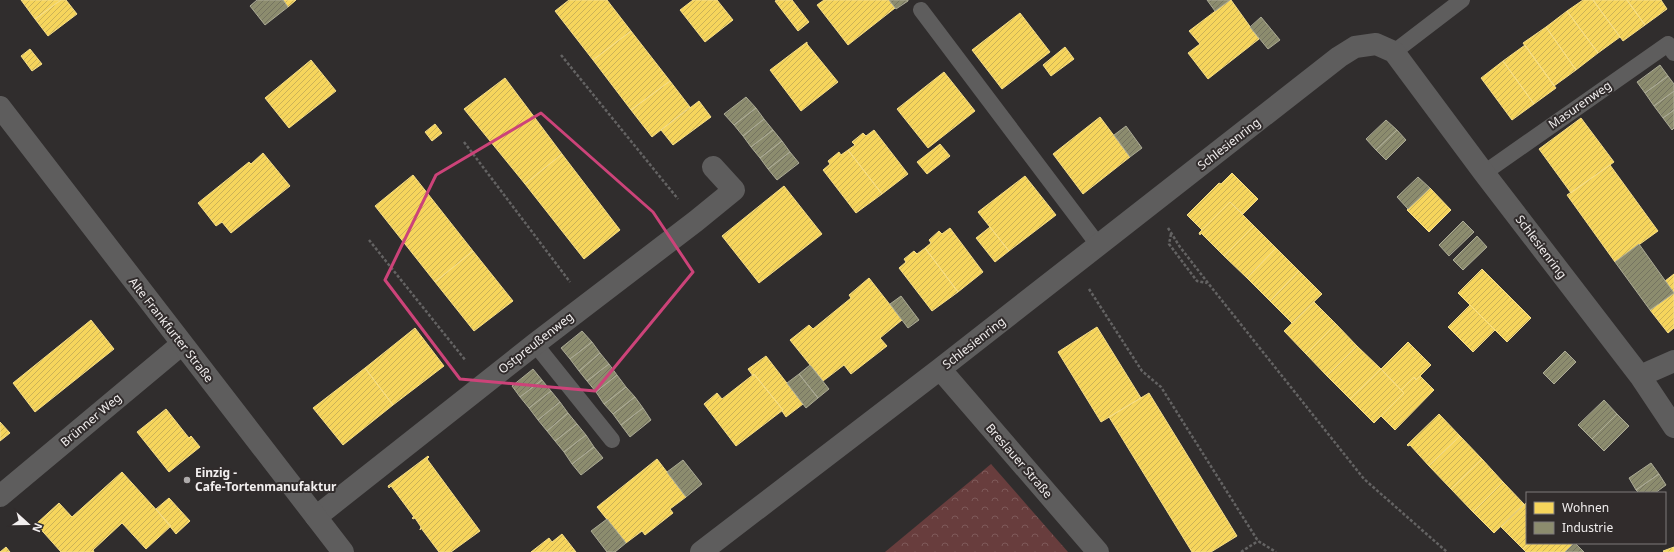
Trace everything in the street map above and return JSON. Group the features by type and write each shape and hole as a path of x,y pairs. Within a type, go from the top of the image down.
{"street":[{"name":"Schlesienring","path":"701,552 1099,246 1339,57 1355,47 1376,44 1394,52 1484,173 1640,376 1674,427"},
{"name":"Alte Frankfurter Straße","path":"0,107 343,552"},
{"name":"Ostpreußenweg","path":"316,517 535,344 696,221 734,190 713,168"},
{"name":"Brünner Weg","path":"0,496 182,344"},
{"path":"1640,376 1674,361"},
{"name":"Breslauer Straße","path":"940,369 1098,552"}],"lane":[{"path":"1394,52 1462,0"},
{"path":"921,10 1099,246"},
{"name":"Masurenweg","path":"1484,173 1668,44 1674,53"},
{"path":"535,344 612,440"}],"path":[{"path":"561,55 696,221"},
{"path":"464,142 587,304"},
{"path":"1171,234 1169,244 1197,281 1208,283"},
{"path":"368,240 484,384"},
{"path":"1176,241 1364,478 1447,552"},
{"path":"1073,265 1142,371 1161,387 1258,541 1276,552"},
{"path":"1241,552 1258,541"}],"highlighted area":[{"path":"541,113 653,212 693,272 595,391 460,379 385,280 436,175"}],"green space":[{"path":"991,464 1068,552 885,552"}],"building: Wohnen":[{"path":"21,0 61,0 35,19"},
{"path":"61,0 66,0 77,14 48,36 35,19"},
{"path":"283,0 296,0 288,7"},
{"path":"569,0 607,0 631,31 593,60 555,11"},
{"path":"693,0 717,0 733,20 705,42 680,10"},
{"path":"792,0 809,22 798,31 775,1"},
{"path":"824,0 889,0 895,8 848,45 817,5"},
{"path":"1230,0 1259,39 1208,79 1188,53 1200,44 1189,31"},
{"path":"1583,0 1593,0 1620,37 1598,53 1567,11"},
{"path":"1593,0 1627,0 1645,25 1623,41"},
{"path":"1627,0 1661,0 1667,9 1645,25"},
{"path":"1567,11 1598,53 1576,70 1546,27"},
{"path":"1020,13 1050,52 1002,89 972,50"},
{"path":"1546,27 1576,70 1554,86 1523,43"},
{"path":"631,31 670,81 631,110 593,60"},
{"path":"807,42 807,44 838,82 801,111 770,70"},
{"path":"1525,45 1556,88 1534,104 1503,61"},
{"path":"1065,47 1074,59 1051,76 1043,65"},
{"path":"30,49 42,64 32,71 21,56"},
{"path":"311,60 336,91 289,128 265,98"},
{"path":"1503,61 1534,104 1512,120 1481,78"},
{"path":"944,72 975,111 928,148 897,109"},
{"path":"505,78 562,154 525,184 464,109"},
{"path":"670,81 690,107 652,137 631,110"},
{"path":"699,101 711,117 673,145 661,130"},
{"path":"1100,117 1130,157 1083,194 1053,154"},
{"path":"1581,118 1614,162 1571,193 1539,149"},
{"path":"435,124 442,133 432,141 425,132"},
{"path":"874,130 908,174 882,194 848,150 855,145 852,142 863,133 866,136"},
{"path":"940,144 950,156 927,174 917,162"},
{"path":"848,150 882,194 856,213 823,170 830,164 828,161 839,152 841,155"},
{"path":"263,153 290,186 231,233 222,222 216,226 198,203 249,162 251,164"},
{"path":"562,154 620,230 584,259 525,184"},
{"path":"1610,165 1658,231 1615,262 1567,195"},
{"path":"1232,173 1258,199 1243,214 1230,202 1202,230 1187,215 1219,183 1221,184"},
{"path":"413,175 473,251 435,282 375,206"},
{"path":"1025,176 1056,215 1009,251 978,212"},
{"path":"784,186 822,234 759,283 722,236"},
{"path":"1430,188 1451,210 1429,232 1407,210"},
{"path":"1230,202 1254,226 1224,256 1201,233 1200,235 1199,233"},
{"path":"1254,226 1276,248 1247,278 1224,256"},
{"path":"990,227 1009,251 995,262 976,238"},
{"path":"950,228 983,272 958,292 925,248 931,243 929,240 939,231 942,234"},
{"path":"925,248 958,292 932,311 899,268 906,262 904,259 914,251 917,254"},
{"path":"1276,248 1299,271 1270,301 1247,278"},
{"path":"473,251 513,301 474,331 435,282"},
{"path":"1482,269 1531,318 1507,342 1458,293"},
{"path":"1299,271 1322,294 1292,323 1270,301"},
{"path":"1674,274 1674,293 1665,281"},
{"path":"869,278 902,320 880,338 887,346 851,374 844,365 823,381 790,340 809,325 813,329 851,298 849,295"},
{"path":"1674,293 1674,328 1668,333 1650,310"},
{"path":"1314,302 1336,324 1306,354 1284,331"},
{"path":"1470,305 1495,330 1473,352 1448,327"},
{"path":"91,320 114,349 35,412 13,383"},
{"path":"1336,324 1357,346 1327,376 1306,354"},
{"path":"1097,327 1141,398 1101,422 1058,352"},
{"path":"415,328 444,366 393,405 365,368"},
{"path":"1408,342 1431,365 1416,380 1414,377 1401,390 1381,369"},
{"path":"1357,346 1381,369 1350,399 1327,376"},
{"path":"766,356 803,404 786,417 782,411 783,410 754,374 753,376 748,369"},
{"path":"365,368 393,405 343,445 313,408"},
{"path":"1381,369 1404,393 1374,423 1350,399"},
{"path":"754,374 783,410 736,446 704,404 717,393 722,399"},
{"path":"1420,376 1434,390 1395,430 1381,416 1404,393 1401,390 1414,377 1416,380"},
{"path":"1149,393 1237,536 1211,552 1192,552 1109,417"},
{"path":"166,409 189,438 191,436 200,447 169,472 137,432"},
{"path":"1439,414 1460,436 1429,466 1410,445 1407,445"},
{"path":"0,422 10,433 0,441"},
{"path":"1460,436 1482,459 1451,489 1429,466"},
{"path":"428,456 429,457 427,459 480,531 451,552 439,552 421,528 420,530 421,527 415,518 412,518 414,517 391,486 389,488 388,486"},
{"path":"657,459 686,497 670,509 673,513 645,535 642,531 626,543 597,507"},
{"path":"1482,459 1503,482 1473,512 1451,489"},
{"path":"122,472 171,526 146,549 122,523 93,550 94,552 61,552 36,524 59,503 72,517"},
{"path":"1503,482 1524,504 1494,533 1473,512"},
{"path":"169,498 190,521 176,534 156,509"},
{"path":"1526,503 1526,544 1528,544 1523,549 1501,527"},
{"path":"562,534 576,552 531,552 549,538 552,542"},
{"path":"1528,544 1573,544 1565,552 1526,552 1523,549"},
{"path":"6,547 10,552 0,552"},
{"path":"1674,547 1674,552 1663,551"}],"building: Industrie":[{"path":"257,0 283,0 288,7 265,25 250,6"},
{"path":"889,0 908,0 908,1 896,9"},
{"path":"1207,0 1230,0 1215,11"},
{"path":"1261,17 1280,40 1268,49 1250,27"},
{"path":"1660,65 1668,76 1645,93 1637,82"},
{"path":"1668,76 1674,84 1674,91 1654,106 1645,93"},
{"path":"1674,91 1674,110 1663,118 1654,106"},
{"path":"746,97 756,108 734,125 724,114"},
{"path":"756,108 764,119 743,136 734,125"},
{"path":"1674,110 1674,128 1672,130 1663,118"},
{"path":"764,119 773,130 751,147 743,136"},
{"path":"1386,120 1397,130 1376,150 1366,139"},
{"path":"1126,126 1142,148 1130,157 1114,135"},
{"path":"773,130 782,141 760,158 751,147"},
{"path":"1397,130 1406,140 1386,160 1376,150"},
{"path":"782,141 790,152 768,169 760,158"},
{"path":"790,152 799,163 777,180 768,169"},
{"path":"1418,177 1430,188 1408,209 1397,197"},
{"path":"1463,221 1474,232 1449,256 1439,245"},
{"path":"1477,236 1487,247 1463,270 1453,260"},
{"path":"1639,244 1674,293 1650,310 1615,262"},
{"path":"901,296 919,320 908,328 890,304"},
{"path":"582,331 592,342 570,359 561,348"},
{"path":"592,342 600,353 579,371 570,359"},
{"path":"1565,351 1576,362 1554,384 1543,373"},
{"path":"600,353 609,364 587,381 579,371"},
{"path":"609,364 617,375 596,392 587,381"},
{"path":"810,365 829,389 818,398 799,374"},
{"path":"533,369 542,380 520,397 512,386"},
{"path":"799,374 818,398 806,408 787,383"},
{"path":"617,375 626,387 604,404 596,392"},
{"path":"542,380 551,391 529,408 520,397"},
{"path":"626,387 635,397 613,414 604,404"},
{"path":"551,391 560,402 538,420 529,408"},
{"path":"635,397 643,408 621,425 613,414"},
{"path":"1604,400 1617,414 1592,439 1578,425"},
{"path":"560,402 568,413 547,431 538,420"},
{"path":"643,408 651,420 630,437 621,425"},
{"path":"568,413 577,424 555,441 547,431"},
{"path":"1617,414 1629,426 1604,451 1592,439"},
{"path":"577,424 586,435 564,452 555,441"},
{"path":"586,435 594,447 572,464 564,452"},
{"path":"594,447 603,458 581,475 572,464"},
{"path":"683,460 702,484 686,497 667,472"},
{"path":"1651,463 1659,474 1636,490 1629,478"},
{"path":"1659,474 1666,485 1656,492 1638,492 1636,490"},
{"path":"607,519 626,543 615,552 607,552 591,531"},
{"path":"1573,544 1576,544 1584,552 1565,552"}],"place":[{"name":"Einzig - Cafe-Tortenmanufaktur","path":"187,480"}]}
